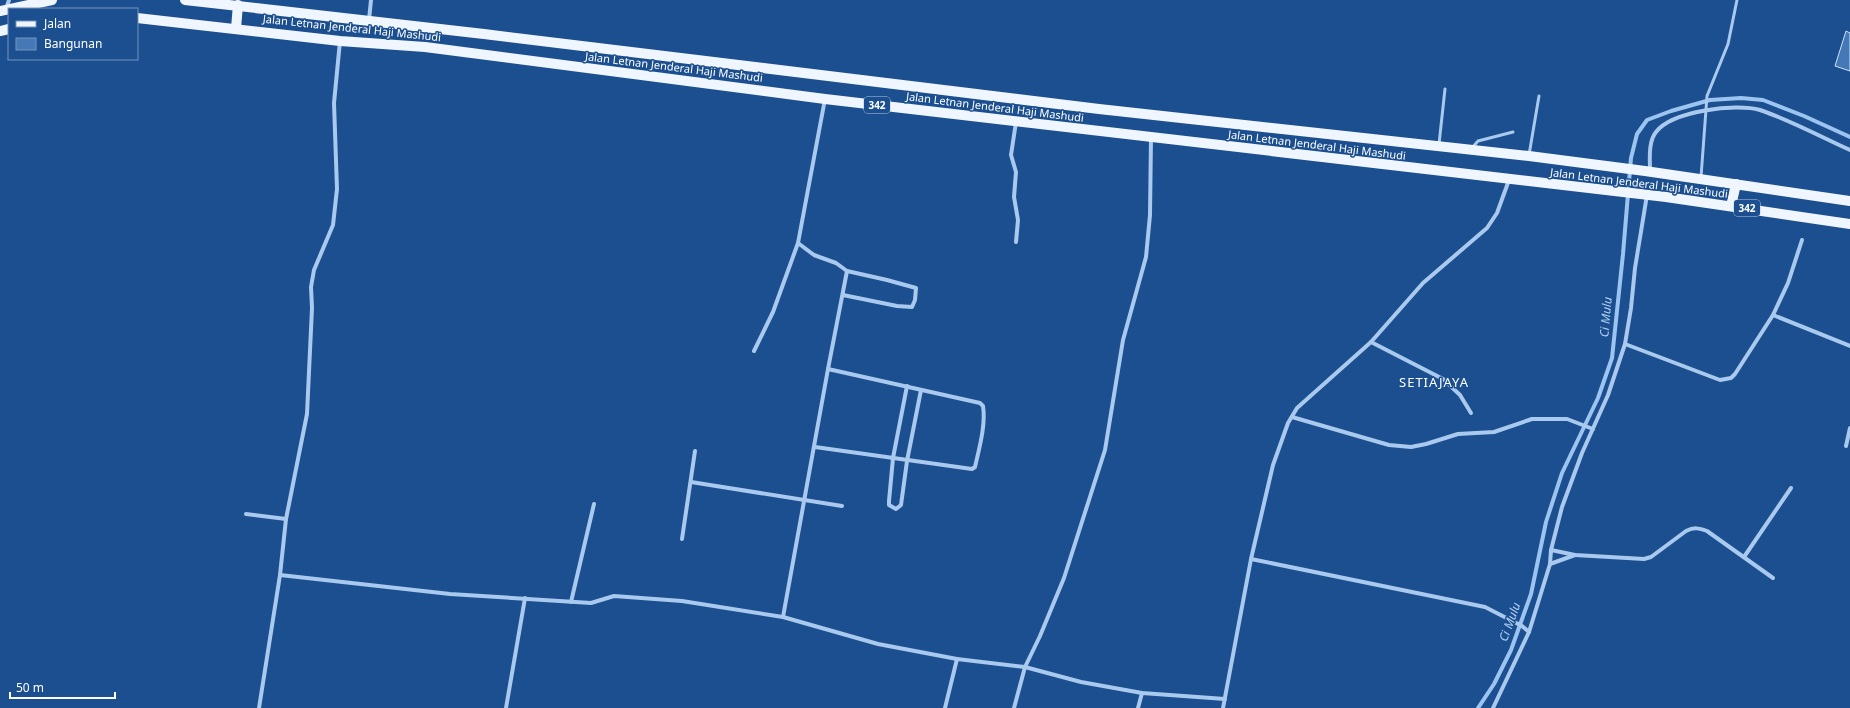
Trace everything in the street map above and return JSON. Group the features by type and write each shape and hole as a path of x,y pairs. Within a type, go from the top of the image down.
{"main road":[{"path":"5,7 52,0"},
{"name":"Jalan Letnan Jenderal Haji Mashudi","path":"185,0 484,34 1107,109 1529,156 1736,184 1850,202"},
{"path":"236,28 238,5"},
{"name":"Jalan Letnan Jenderal Haji Mashudi","path":"138,18 236,28 340,41 425,47 825,99 1509,180 1646,194 1850,224"},
{"path":"1731,206 1736,184"}],"street":[{"path":"368,22 372,0"},
{"path":"259,708 280,575 286,519 307,414 312,308 311,287 314,270 333,225 337,189 334,103 340,41"},
{"path":"754,351 773,312 798,243 825,99"},
{"path":"1647,172 1655,133 1664,125 1712,108 1759,110 1850,150"},
{"path":"1016,121 1011,155 1016,172 1014,198 1018,220 1016,242"},
{"path":"1014,708 1026,667 1064,578 1105,450 1123,340 1146,257 1150,215 1151,137"},
{"path":"1223,708 1251,559 1273,465 1280,442 1292,417 1297,408 1319,387 1371,342 1423,283 1463,250 1493,220 1509,180"},
{"path":"1493,708 1529,632 1550,564 1551,550 1562,508 1582,453 1608,395 1625,344 1646,194"},
{"path":"1625,344 1720,380 1731,378 1773,315 1788,283 1802,240"},
{"path":"798,243 814,255 836,263 847,271 916,288 915,300 912,307 897,306 842,295"},
{"path":"783,617 847,271"},
{"path":"1773,315 1850,346"},
{"path":"1371,342 1443,379 1460,395 1471,413"},
{"path":"815,447 966,470 973,469 976,464 983,424 983,406 973,401 828,369"},
{"path":"907,386 893,458 889,501 889,506 896,509 901,505 907,461 921,390"},
{"path":"1292,417 1389,445 1411,447 1458,434 1494,432 1532,419 1557,418 1578,423 1593,429"},
{"path":"1846,446 1850,428"},
{"path":"682,539 696,451"},
{"path":"691,482 842,506"},
{"path":"1744,557 1791,488"},
{"path":"571,602 594,504"},
{"path":"246,514 286,519"},
{"path":"1551,550 1575,555 1644,559 1651,557 1692,528 1707,531 1773,578"},
{"path":"1550,564 1575,555"},
{"path":"1251,559 1485,607 1522,626 1529,632"},
{"path":"280,575 450,594 591,603 614,596 682,602 783,617 878,644 956,659 1026,667 1081,682 1142,693 1225,699"},
{"path":"506,708 525,598"},
{"path":"945,708 956,659"},
{"path":"1138,708 1142,693"}],"lane":[{"path":"1701,179 1707,96 1728,44 1737,0"},
{"path":"1439,146 1445,89"},
{"path":"1529,156 1539,96"},
{"path":"1472,150 1473,145 1478,141 1513,132"}],"building":[{"path":"1846,31 1850,33 1850,71 1835,66"}],"waterway":[{"name":"Ci Mulu","path":"1478,708 1494,684 1511,650 1531,594 1546,522 1562,473 1598,398 1612,358 1631,158 1637,134 1647,120 1671,111 1710,100 1741,98 1763,100 1804,116 1850,137"}],"district":[{"name":"SETIAJAYA","path":"1434,382"}]}
